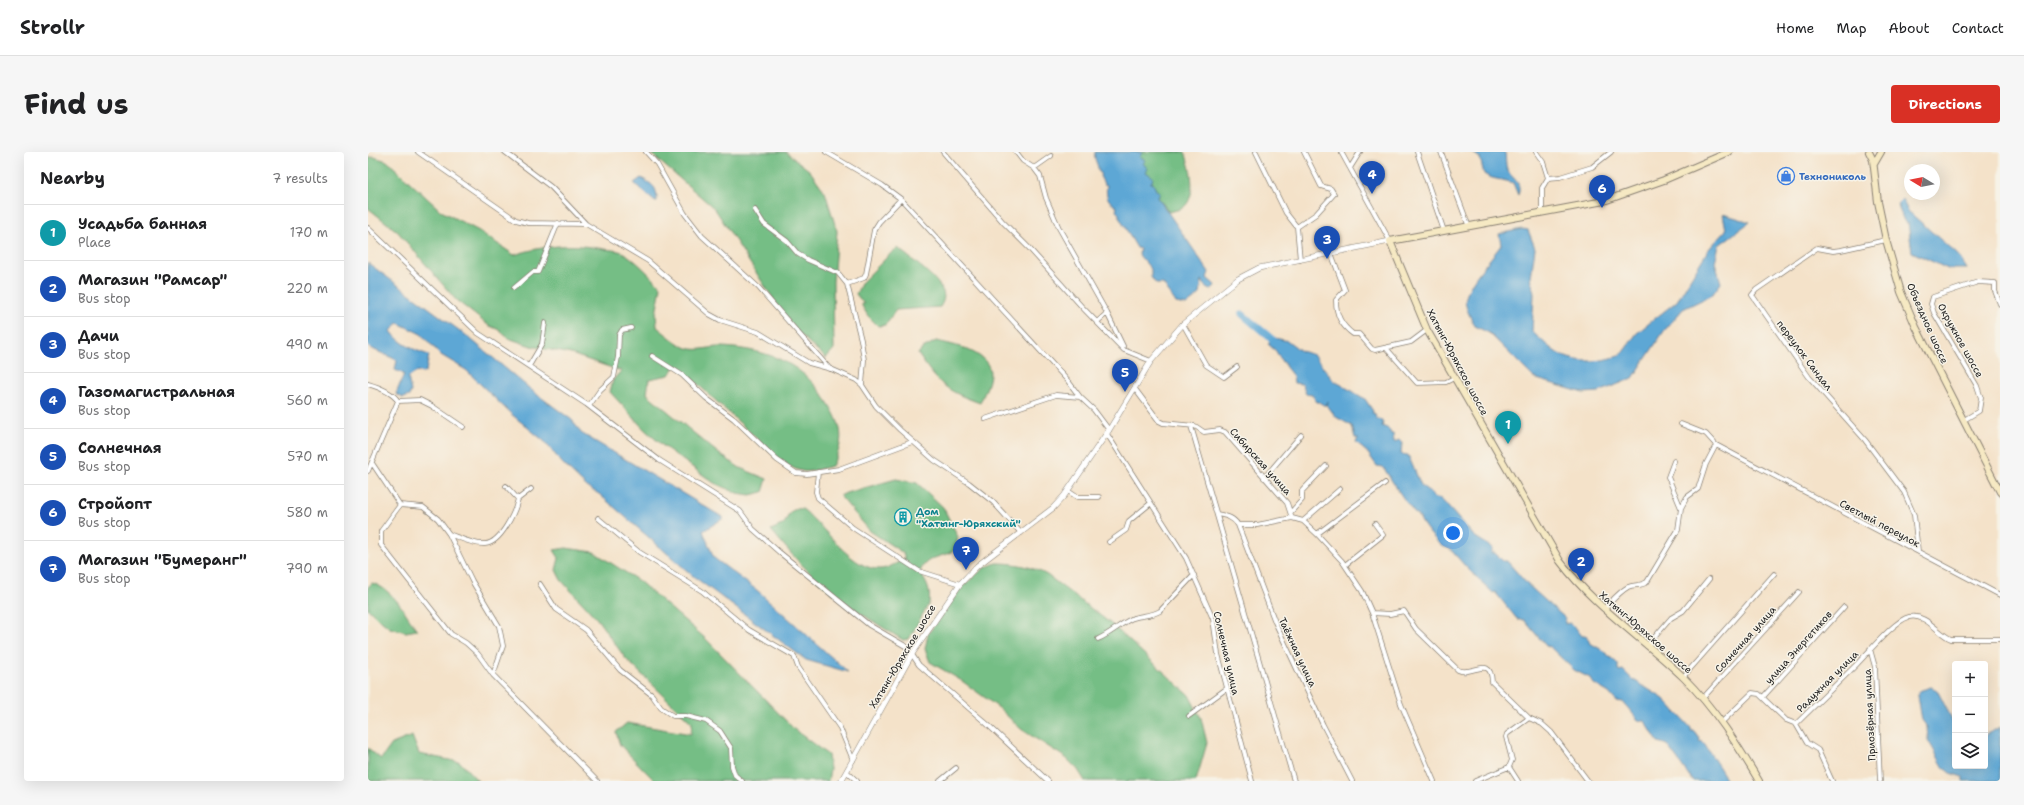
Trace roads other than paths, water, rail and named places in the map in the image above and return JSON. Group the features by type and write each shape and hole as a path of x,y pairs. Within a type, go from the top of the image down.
{"main road":[{"name":"Хатынг-Юряхское шоссе","path":"1729,152 1625,195 1604,201 1390,241 1427,330 1560,562 1584,591 1683,677 1703,698 1722,722 1759,781"},
{"name":"Объездное шоссе","path":"1869,152 1872,155 1874,165 1878,202 1886,240 1901,292 1916,328 2000,492"},
{"path":"1874,165 1880,152"}],"street":[{"path":"418,152 516,220 528,223 586,224"},
{"path":"646,152 657,164 686,214 702,236 758,287 831,369"},
{"name":"Солнечная улица","path":"826,152 882,185 901,199 1094,410 1186,558 1213,619 1218,654 1226,689 1252,781"},
{"path":"943,152 1003,222 1028,246 1124,350 1151,361"},
{"path":"1016,152 1022,161 1034,168 1040,176 1046,198 1059,228 1107,313 1124,350"},
{"path":"1256,152 1286,212 1297,227 1300,260"},
{"path":"1297,227 1316,214 1334,194 1331,189 1321,186 1304,152"},
{"path":"1341,152 1390,241"},
{"path":"1350,168 1360,152"},
{"path":"1417,152 1444,231"},
{"path":"1441,152 1468,227"},
{"path":"1536,152 1543,162 1548,178 1542,188 1542,213"},
{"path":"1548,178 1560,177 1592,167 1611,152"},
{"path":"507,153 551,187 586,224 648,261 714,317 758,332 801,360 816,366 831,369 850,377 862,385 876,406 912,442 934,460 969,483 993,502 1020,533"},
{"path":"1034,168 1051,156"},
{"path":"847,284 864,278 874,230 878,222 901,199"},
{"path":"755,210 764,224 787,240 798,254 838,273 847,284 861,340 864,360 862,385"},
{"path":"514,288 533,272 538,272 558,223"},
{"path":"368,228 478,333 589,406 659,460 740,511 753,529 779,552 869,625 907,647 919,665 986,723 1048,781"},
{"name":"переулок Сандал","path":"1886,240 1833,251 1817,248 1756,290 1752,295 1809,377 1865,440 1904,492 1914,515 1918,552"},
{"name":"Хатынг-Юряхское шоссе","path":"841,781 912,654 940,610 960,584 977,566 1053,508 1068,491 1108,432 1151,361 1183,324 1238,279 1248,273 1267,266 1390,241"},
{"path":"1331,254 1345,290 1336,300 1336,312 1344,327 1353,334 1359,334 1372,349 1386,348 1411,342 1427,330"},
{"name":"Окружное шоссе","path":"1964,420 1979,411 1981,398 1976,386 1934,313 1931,304 1933,297 1978,282 1995,283 1995,291 2000,304"},
{"path":"1097,322 1107,313"},
{"path":"529,366 542,344 545,323"},
{"path":"1183,324 1206,365 1224,377 1237,368"},
{"path":"589,406 596,395 614,377 618,357 619,336 622,330 632,328"},
{"path":"1386,348 1418,383 1446,382 1454,378"},
{"path":"652,356 691,382 706,398 734,419 784,466 796,473 802,474 818,472 844,467 912,442"},
{"path":"368,384 385,391 398,401 420,400 432,406 463,427"},
{"name":"Сибирская улица","path":"1135,389 1159,420 1169,424 1195,426 1204,432 1220,430 1225,432 1287,503 1292,518"},
{"path":"985,419 1056,395 1080,396"},
{"path":"368,471 398,401"},
{"name":"Светлый переулок","path":"1681,424 1706,434 1716,445 2000,595"},
{"path":"1191,426 1294,781"},
{"path":"1264,478 1301,435"},
{"path":"1604,609 1626,588 1631,586 1642,586 1647,582 1678,530 1681,508 1687,497 1698,489 1706,464 1716,445"},
{"path":"1674,461 1668,477 1681,508"},
{"path":"372,463 400,505 423,508 438,519 449,534 472,581 498,626 504,646 494,675"},
{"path":"1291,512 1302,500 1302,491 1326,466"},
{"path":"818,472 816,492 818,498 853,528 919,571 960,584"},
{"path":"1318,534 1385,483"},
{"path":"506,486 518,499"},
{"path":"449,534 482,544 489,544 512,518 518,499 531,489"},
{"path":"1303,521 1340,489"},
{"path":"1068,491 1077,497 1099,497"},
{"path":"1109,542 1126,530 1129,521 1151,503"},
{"path":"400,505 381,531 381,545 451,634 466,643 478,654 494,675 598,781"},
{"path":"1217,514 1228,517 1235,521 1238,526 1258,525 1292,518 1303,521 1318,534 1346,566 1355,578 1372,613 1401,704 1434,781"},
{"path":"598,518 640,552 702,592 749,630 794,656 798,668 840,728 853,760"},
{"path":"1346,566 1383,535 1375,524"},
{"name":"Таёжная улица","path":"1238,526 1275,622 1323,725 1352,781"},
{"path":"1683,677 1774,574"},
{"path":"1098,639 1112,633 1133,618 1154,614 1160,611 1194,575"},
{"path":"1647,646 1671,618 1683,611 1709,580"},
{"path":"540,584 556,609 586,630 620,670 652,695 661,708 673,716 686,716 706,721 720,731 731,748 732,766 736,775 742,781"},
{"name":"Солнечная улица","path":"1703,698 1799,592"},
{"name":"улица Энергетиков","path":"1763,697 1844,607"},
{"path":"1372,613 1390,614 1404,611 1416,629 1458,670 1466,672 1483,666 1489,670 1492,676 1492,682 1529,718 1542,724 1551,732 1588,781"},
{"name":"Радужная улица","path":"1796,724 1870,649 1898,623 1909,617 1918,618 1930,623 1945,637 1951,639 2000,639"},
{"name":"Приозёрная улица","path":"1870,649 1875,667 1880,781"},
{"path":"1188,716 1226,689"},
{"path":"1722,722 1752,693 1756,693 1763,697 1786,720 1796,724 1807,743 1818,750 1832,781"},
{"path":"1474,781 1509,767 1512,760 1506,741 1506,734 1529,718"},
{"path":"1509,767 1518,781"},
{"path":"940,781 956,768"},
{"path":"847,772 857,781"}],"water":[{"path":"1095,152 1141,152 1142,154 1139,157 1143,158 1145,161 1143,163 1148,169 1146,172 1153,177 1152,182 1150,183 1153,183 1156,190 1160,192 1158,198 1209,272 1207,278 1215,285 1214,287 1210,290 1206,288 1202,280 1200,294 1186,305 1176,303 1163,284 1156,284 1151,277 1151,269 1139,255 1140,249 1137,248 1119,217 1119,214 1116,211 1117,207 1111,203 1108,198 1106,192 1107,185 1104,184 1100,176 1101,173 1098,171"},
{"path":"1472,152 1505,152 1507,169 1519,186 1518,195 1513,183 1484,174 1480,158"},
{"path":"641,178 654,186 657,201 655,202 634,183"},
{"path":"1902,199 1908,211 1958,255 1967,269 1948,269 1912,252 1908,223 1904,221 1897,204"},
{"path":"1723,214 1750,222 1719,245 1715,262 1721,283 1712,295 1683,309 1664,331 1633,378 1599,392 1583,393 1534,378 1489,333 1475,326 1468,312 1465,300 1468,290 1476,276 1501,245 1499,234 1522,229 1528,230 1535,248 1531,277 1534,294 1532,332 1554,351 1568,358 1591,361 1621,355 1637,333 1677,301 1708,250 1726,230"},
{"path":"368,263 467,336 535,393 572,420 581,433 724,518 703,531 714,558 758,591 848,672 806,660 693,576 599,494 587,487 563,464 544,441 510,413 466,370 441,355 421,334 398,323 391,331 395,336 408,346 429,355 426,371 422,373 418,371 408,378 411,391 409,396 403,398 396,394 404,374 395,370 397,360 370,348 368,345"},
{"path":"1275,338 1288,341 1301,351 1314,355 1333,380 1365,399 1373,411 1372,413 1374,413 1377,419 1380,419 1383,423 1382,426 1389,429 1391,434 1393,434 1394,442 1399,440 1402,443 1401,454 1408,455 1421,485 1432,494 1433,497 1441,499 1474,536 1493,548 1491,553 1495,553 1503,561 1507,561 1527,584 1565,618 1565,624 1569,623 1576,628 1582,636 1586,636 1590,643 1602,650 1618,664 1618,671 1623,670 1632,679 1664,699 1691,728 1691,731 1694,731 1700,739 1699,741 1703,742 1724,775 1725,781 1693,781 1667,745 1658,742 1645,721 1638,720 1623,702 1616,701 1609,693 1594,684 1590,678 1574,670 1550,647 1546,646 1524,620 1517,619 1495,592 1493,593 1450,549 1444,547 1438,542 1426,529 1420,518 1406,502 1383,467 1377,466 1367,452 1356,443 1358,438 1355,438 1352,426 1336,417 1327,405 1328,401 1326,405 1317,402 1312,395 1306,394 1302,384 1294,383 1293,376 1285,366 1285,362 1282,362 1276,351 1268,344"},
{"path":"1931,687 1937,690 1952,719 1952,769 1988,769 1988,733 2000,727 2000,781 1963,781 1963,777 1950,773 1944,768 1928,740 1927,727 1922,720 1918,696 1919,691"}],"waterway":[{"path":"1242,314 1279,345"}],"place":[{"name":"Технониколь","path":"1786,176"},
{"name":"Газомагистральная","path":"1372,194"},
{"name":"Стройопт","path":"1602,208"},
{"name":"Дачи","path":"1327,259"},
{"name":"Солнечная","path":"1125,392"},
{"name":"Усадьба банная","path":"1508,444"},
{"name":"Дом \"Хатынг-Юряхский\"","path":"903,517"},
{"name":"Магазин \"Бумеранг\"","path":"966,570"},
{"name":"Магазин \"Рамсар\"","path":"1581,581"}]}
